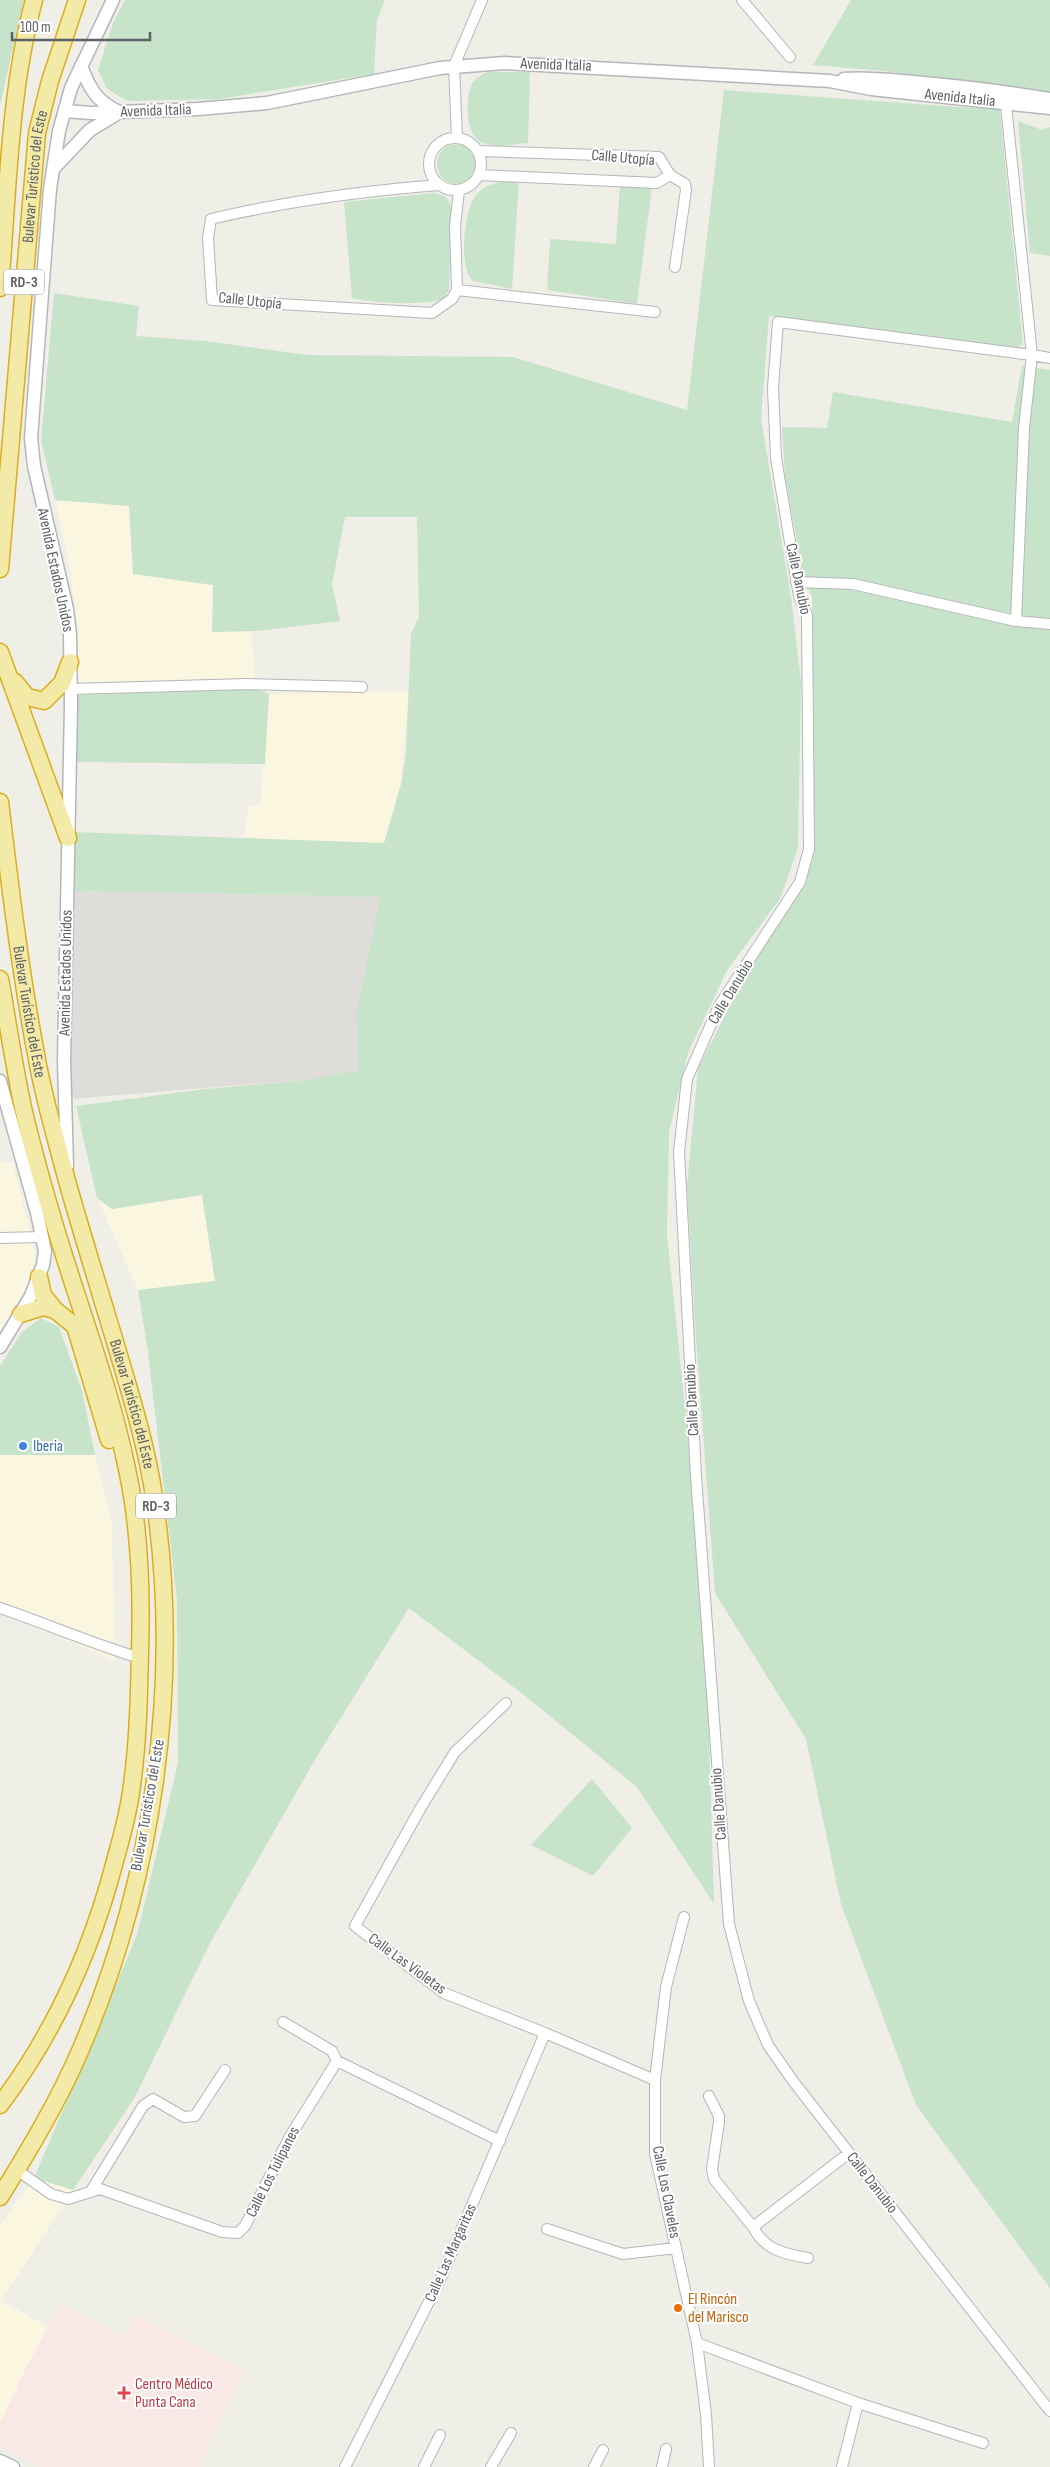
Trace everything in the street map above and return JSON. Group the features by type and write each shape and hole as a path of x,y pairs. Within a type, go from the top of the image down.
{"highway":[{"name":"Bulevar Turístico del Este","path":"0,288 18,89 24,44 34,0"},
{"name":"Bulevar Turístico del Este","path":"0,569 37,134 50,81 77,0"},
{"path":"0,652 68,838"},
{"path":"8,673 27,697 44,701 62,683 70,662"},
{"name":"Bulevar Turístico del Este","path":"0,802 20,962 34,1048 68,1182 145,1443 161,1544 165,1600 162,1712 157,1765 139,1865 105,1984 80,2051 55,2102 0,2198"},
{"name":"Bulevar Turístico del Este","path":"0,979 24,1112 56,1228 94,1343 128,1470 136,1534 141,1601 138,1736 131,1796 98,1920 79,1969 49,2028 19,2079 0,2105"},
{"path":"39,1277 43,1294 55,1310 75,1326 119,1474 129,1562 141,1601"},
{"path":"21,1314 43,1307 55,1310"}],"street":[{"name":"Avenida Estados Unidos","path":"68,1182 64,1060 70,662 67,609 38,488 31,438 54,168 65,112 81,66 113,0"},
{"path":"457,138 454,66 482,0"},
{"path":"742,0 790,57"},
{"name":"Avenida Italia","path":"65,112 215,109 267,103 454,66 505,63 830,80 873,79 1005,97 1050,108"},
{"path":"81,66 88,86 96,96 104,105 119,112"},
{"path":"1016,621 1024,428 1032,355 1005,97 1050,99"},
{"path":"54,168 99,122 119,112"},
{"path":"457,138 469,142 478,151 482,164 479,175 471,186 459,190 446,189 439,185 430,170 432,153 444,140 457,138"},
{"name":"Calle Utopía","path":"478,151 659,158 670,174 681,180 686,190 675,266"},
{"name":"Calle Utopía","path":"479,175 657,183 670,174"},
{"name":"Calle Utopía","path":"439,185 349,193 266,206 211,219 208,238 212,300 432,313 452,299 457,290"},
{"path":"459,190 455,226 457,290 655,312"},
{"name":"Calle Danubio","path":"1032,355 778,322 773,388 776,458 796,582 799,596 807,615 809,849 800,882 719,1006 687,1079 679,1152 696,1476 729,1924 749,2001 768,2044 793,2081 1050,2411"},
{"path":"1032,355 1050,358"},
{"path":"796,582 852,584 1016,621 1050,624"},
{"path":"70,689 248,684 362,687"},
{"path":"0,1081 45,1251 39,1277 21,1314 0,1348"},
{"path":"0,1238 42,1237"},
{"path":"0,1608 57,1628 93,1644 140,1658"},
{"name":"Calle Las Violetas","path":"506,1704 455,1752 420,1809 355,1926 444,1993 545,2033 655,2080"},
{"name":"Calle Los Claveles","path":"684,1916 666,1987 655,2080 656,2154 697,2343 706,2414 709,2467"},
{"path":"283,2022 332,2051 337,2061 500,2141"},
{"name":"Calle Las Margaritas","path":"345,2467 442,2278 545,2033"},
{"name":"Calle Los Tulipanes","path":"17,2170 51,2194 68,2199 100,2189 222,2232 238,2233 245,2226 289,2138 337,2061"},
{"path":"90,2191 143,2106 153,2099 184,2116 195,2116 225,2070"},
{"path":"708,2096 719,2116 712,2168 714,2179 757,2234 772,2248 808,2258"},
{"path":"753,2227 849,2153"},
{"path":"547,2229 623,2254 676,2248"},
{"path":"697,2343 858,2403 983,2443"},
{"path":"842,2467 858,2403"},
{"path":"491,2467 511,2433"},
{"path":"424,2467 440,2435"},
{"path":"662,2467 666,2449"},
{"path":"594,2467 603,2450"},
{"path":"0,2461 13,2467"}],"shaded area":[{"path":"55,500 129,506 133,574 213,585 212,631 251,630 256,689 77,695 78,630 69,563"},
{"path":"409,691 401,784 385,843 287,841 244,837 248,807 260,805 269,694"},
{"path":"75,891 380,897 356,1015 358,1070 306,1080 70,1099"},
{"path":"0,1162 13,1163 36,1256 25,1290 0,1331"},
{"path":"202,1195 215,1281 138,1290 97,1198 112,1209"},
{"path":"0,1455 95,1455 112,1523 115,1661 0,1611"},
{"path":"34,2178 73,2190 1,2301 48,2326 0,2424 0,2226"},
{"name":"Centro Médico Punta Cana","path":"60,2304 125,2337 135,2313 245,2369 198,2467 41,2467 0,2447 0,2424 21,2378"}],"green space":[{"path":"0,0 24,0 0,105"},
{"path":"125,0 385,0 377,20 374,74 219,99 127,101 107,89 98,70 113,23"},
{"path":"851,0 1050,0 1050,93 885,71 813,65"},
{"path":"487,72 530,72 528,143 504,146 486,144 476,138 472,132 468,116 470,90 475,80"},
{"path":"724,90 1000,110 1023,345 1013,348 769,316 761,419 791,597 801,682 798,848 780,899 727,970 688,1053 669,1132 667,1235 705,1598 714,1904 637,1787 524,1695 409,1608 319,1753 210,1943 135,2097 73,2190 34,2178 137,1935 178,1763 177,1600 148,1352 138,1290 215,1281 202,1195 112,1209 97,1198 76,1106 206,1089 306,1080 358,1070 356,1015 380,897 75,891 73,832 384,843 401,784 406,753 411,634 419,617 417,517 345,517 332,584 340,621 257,631 212,632 213,585 133,574 129,506 55,500 41,440 54,293 139,306 136,336 205,341 308,355 513,357 687,410"},
{"path":"1018,121 1042,130 1050,127 1050,256 1030,253"},
{"path":"461,144 468,147 474,153 477,164 476,172 468,181 461,184 453,184 446,181 438,172 437,160 440,153 449,145"},
{"path":"519,180 512,289 473,281 465,265 464,252 468,213 472,203 476,195 485,187 496,183"},
{"path":"620,185 652,186 637,304 547,290 550,239 616,244"},
{"path":"433,193 446,198 451,210 449,291 442,300 420,303 385,303 352,298 344,202"},
{"path":"1022,366 1050,370 1050,2288 916,2105 841,1904 806,1739 715,1593 695,1325 687,1185 698,1069 729,1007 813,861 812,596 804,580 785,476 782,427 827,428 833,392 1012,422"},
{"path":"256,689 269,694 265,764 76,762 77,695"},
{"path":"41,1318 59,1327 82,1391 95,1455 0,1455 0,1366 22,1332"},
{"path":"592,1779 632,1828 593,1876 531,1845"}],"place":[{"name":"Iberia","path":"23,1446"},
{"name":"El Rincón del Marisco","path":"678,2308"},
{"name":"Centro Médico Punta Cana","path":"124,2393"}]}
